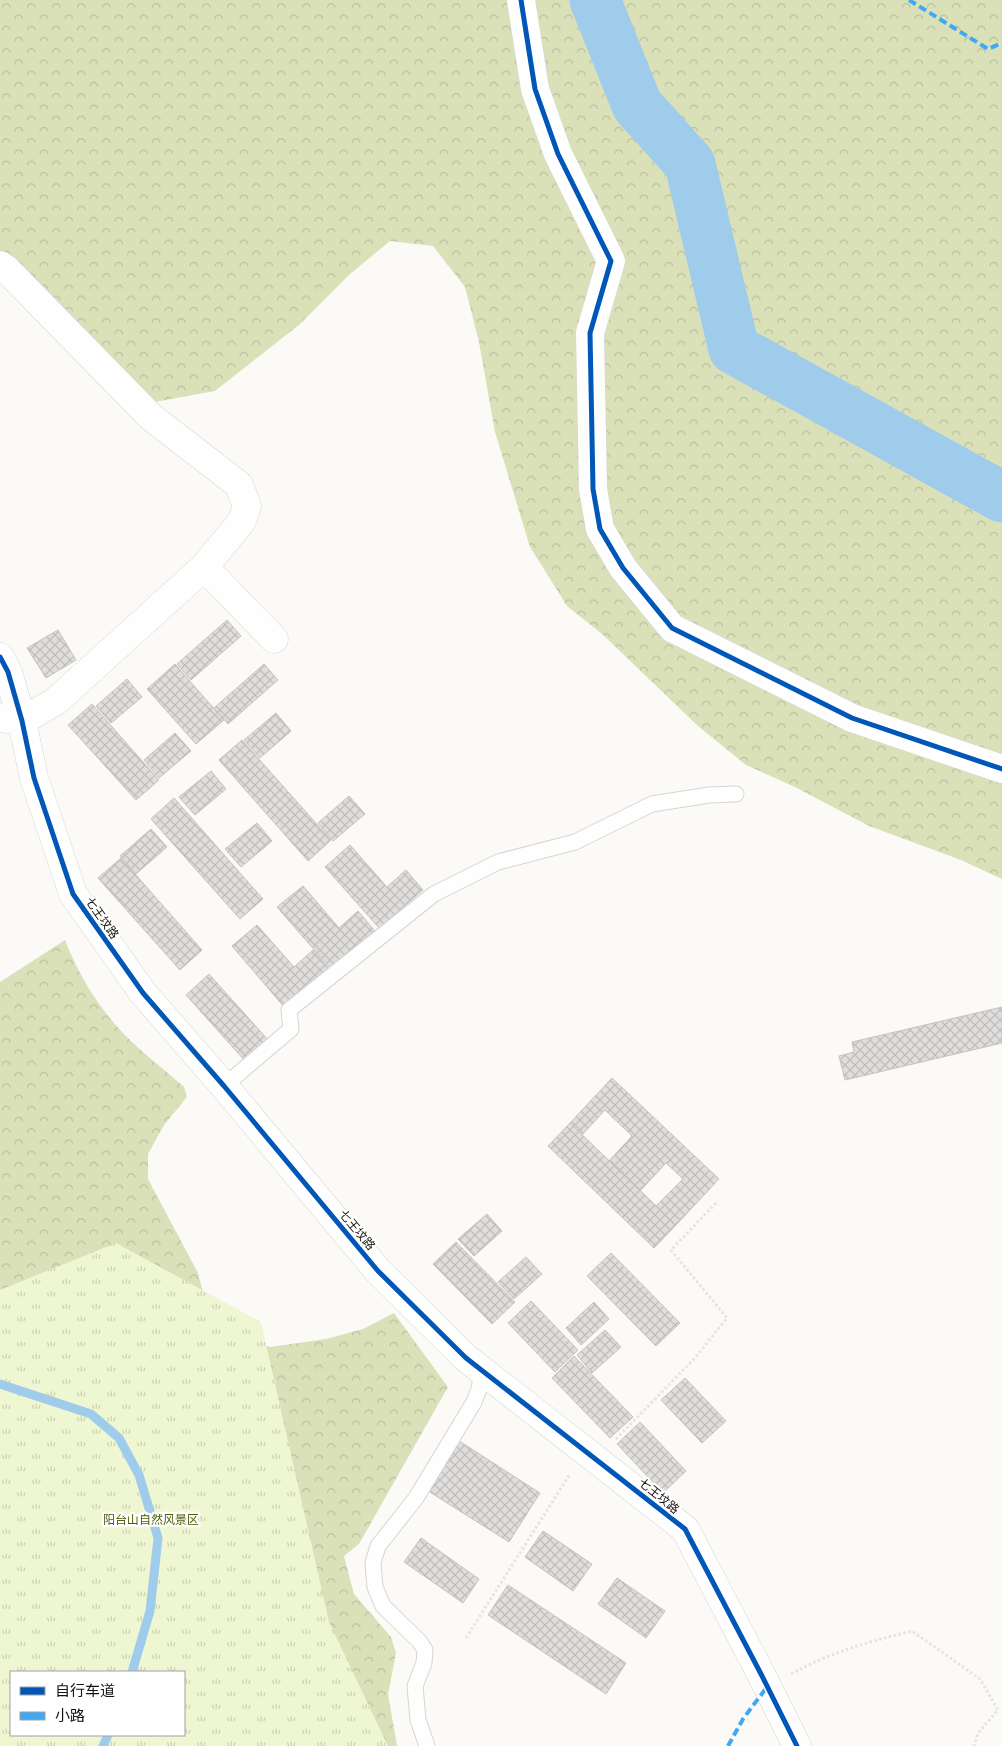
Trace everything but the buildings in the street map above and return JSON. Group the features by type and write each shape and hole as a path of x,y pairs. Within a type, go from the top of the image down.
{"street":[{"path":"521,0 535,89 558,154 611,261 590,333 593,490 600,529 623,568 672,628 852,718 1002,769"},
{"path":"0,265 151,417 239,485 247,506 242,522 204,567 56,701 11,720"},
{"path":"204,567 274,639"},
{"name":"七王坟路","path":"0,657 8,672 11,720 34,778 73,894 143,993 224,1086 378,1271 466,1358 685,1529 797,1746"}],"lane":[{"path":"224,1086 291,1028 289,1010 434,894 498,862 575,842 652,804 708,795 736,794"},
{"path":"427,1746 418,1720 415,1686 424,1663 425,1650 420,1642 383,1606 375,1587 373,1563 378,1546 416,1498 474,1402 479,1389 482,1370"}],"path":[{"path":"466,1638 592,1455 610,1445 696,1358 727,1318 671,1250 718,1201"},
{"path":"768,1687 812,1662 856,1645 912,1631 980,1679 998,1710 978,1733 974,1746"}],"green space":[{"path":"0,0 1002,0 1002,879 961,860 869,826 795,787 746,765 698,726 602,634 567,606 530,547 495,432 479,342 465,287 433,246 390,241 349,275 299,325 215,391 155,402 0,252"},
{"name":"阳台山自然风景区","path":"65,940 83,978 106,1013 131,1041 184,1087 187,1097 164,1125 148,1154 148,1179 198,1273 206,1304 228,1330 270,1347 326,1339 363,1329 394,1313 448,1387 359,1544 344,1556 354,1594 391,1637 396,1653 388,1694 397,1746 0,1746 0,982"},
{"name":"阳台山自然风景区","path":"116,1243 261,1322 329,1622 388,1746 0,1746 0,1290"}],"waterway":[{"path":"595,0 637,105 690,164 734,349 1002,497"},
{"path":"0,1384 91,1414 119,1438 139,1475 158,1538 150,1611 132,1671"},
{"path":"103,1746 108,1736"}],"marked path":[{"path":"909,0 988,49 1002,43"},
{"path":"728,1746 743,1719 767,1687"}],"cycle path":[{"path":"521,0 535,89 558,154 611,261 590,333 593,489 600,529 623,568 672,628 852,718 1002,769"},
{"path":"0,657 8,672 22,721 34,778 73,894 143,993 224,1086 378,1271 466,1358 685,1529 797,1746"}]}
